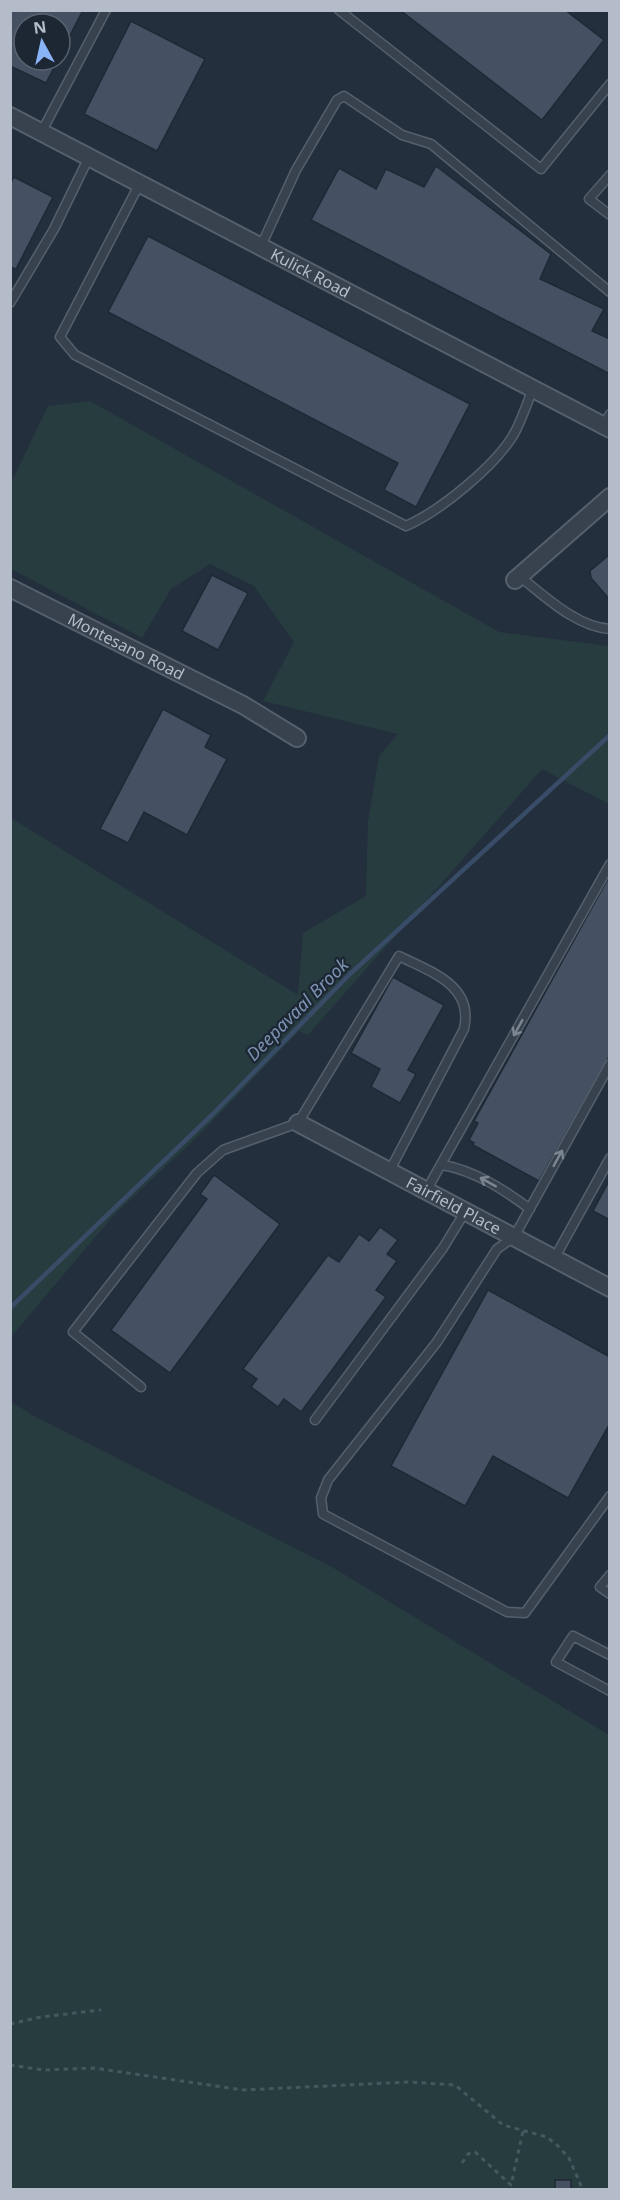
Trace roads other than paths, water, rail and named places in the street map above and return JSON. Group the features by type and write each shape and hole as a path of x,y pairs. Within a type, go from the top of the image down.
{"street":[{"name":"Kulick Road","path":"10,116 532,389 607,423"},
{"path":"517,578 609,496"},
{"name":"Montesano Road","path":"10,588 243,705 297,738"},
{"name":"Fairfield Place","path":"298,1123 609,1288"}],"lane":[{"path":"42,131 106,10"},
{"path":"339,10 541,169 609,84"},
{"path":"261,246 296,170 337,100 344,96 402,135 431,144 609,292"},
{"path":"10,303 54,229 89,157"},
{"path":"609,175 589,199 609,215"},
{"path":"140,182 60,337 75,355 406,526 418,520 469,482 497,455 514,433 532,389"},
{"path":"517,578 556,605 596,628 609,629"},
{"path":"426,1191 443,1165 609,864"},
{"path":"141,1387 73,1332 197,1173 223,1150 298,1123 399,956 458,989 466,1006 467,1018 464,1029 389,1172"},
{"path":"609,1064 514,1238 497,1249 437,1342 328,1480 321,1498 323,1514 507,1612 525,1613 609,1496"},
{"path":"554,1259 609,1158"},
{"path":"443,1165 464,1169 509,1194 530,1209"},
{"path":"315,1420 443,1248 465,1212"},
{"path":"609,1575 600,1587 609,1594"},
{"path":"609,1655 573,1636 556,1662 609,1691"}],"waterway":[{"name":"Deepavaal Brook","path":"10,1308 213,1114 349,975 610,735"}]}
